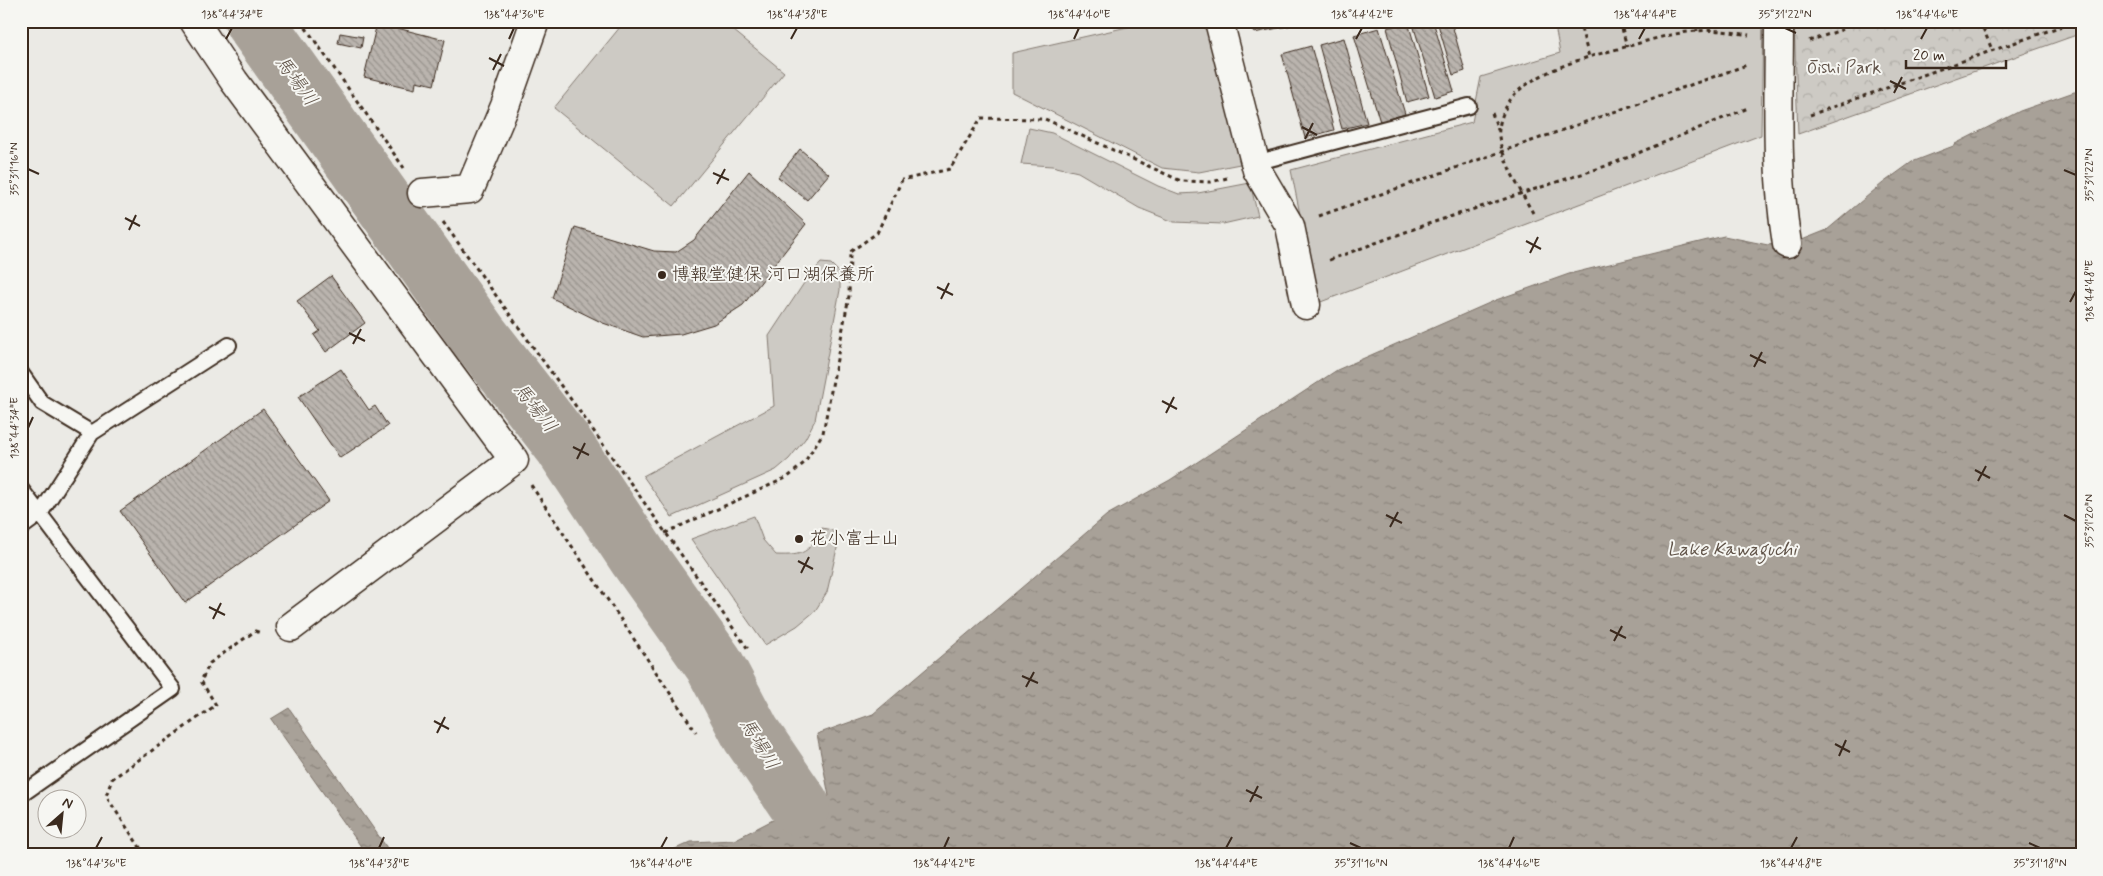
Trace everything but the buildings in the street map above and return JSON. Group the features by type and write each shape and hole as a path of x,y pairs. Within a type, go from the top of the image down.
{"street":[{"path":"194,21 251,104 514,460 291,626"},
{"path":"422,193 470,189 505,106 535,21"},
{"path":"1219,21 1256,166 1290,226 1306,305"},
{"path":"1778,39 1780,203 1787,244"}],"lane":[{"path":"1256,166 1470,106"},
{"path":"21,528 40,514 92,433 229,345"},
{"path":"21,373 42,403 92,433"},
{"path":"21,489 173,689 22,792"}],"path":[{"path":"302,21 422,193 585,418 748,649"},
{"path":"1579,21 1589,57"},
{"path":"1620,21 1627,46"},
{"path":"1696,21 1696,31"},
{"path":"1290,226 1503,152 1778,39 1844,28 1851,21"},
{"path":"1980,21 1993,52"},
{"path":"1778,126 1993,52 2076,21"},
{"path":"1532,213 1503,152 1498,130 1504,112 1516,93 1538,78 1589,57 1665,36 1696,31 1733,32 1778,39"},
{"path":"1299,271 1422,226 1609,165 1720,121 1778,95"},
{"path":"665,533 788,477 804,463 823,433 849,296 850,252 877,233 902,180 950,169 981,118 1045,119 1181,181 1211,182 1256,166"},
{"path":"514,460 696,732"},
{"path":"145,855 106,796 112,779 216,705 201,681 210,663 256,631 274,637 291,626"}],"green space":[{"path":"625,21 722,21 784,72 674,206 554,108"},
{"path":"1154,21 1207,21 1245,163 1199,172 1162,168 1012,92 1012,53"},
{"path":"1554,21 1763,21 1761,135 1318,303 1291,170 1472,122 1481,77 1560,53"},
{"name":"Ōishi Park","path":"1794,21 2082,21 2082,33 1798,134"},
{"path":"1029,128 1052,133 1158,186 1179,194 1198,193 1250,183 1258,216 1223,224 1174,222 1139,208 1078,172 1052,166 1021,164"},
{"path":"821,263 831,264 840,273 840,290 815,420 805,439 789,459 776,470 672,517 643,476 774,406 769,336 808,277"},
{"path":"754,516 763,540 776,555 793,555 805,551 813,543 822,528 832,530 838,544 827,592 815,611 797,626 765,645 691,539"}],"water":[{"name":"Lake Kawaguchi","path":"2074,92 2082,92 2082,855 662,855 691,842 734,840 800,806 829,796 817,734 873,714 1107,515 1170,480 1337,370 1496,300 1569,274 1724,236 1768,245 1797,242 1827,230 1883,183 1912,162 1956,145 2020,111"},
{"path":"289,708 392,855 367,855 271,719"}],"waterway":[{"name":"馬場川","path":"254,21 479,336 563,444 638,557 714,664 751,734 800,806"}],"place":[{"name":"博報堂健保 河口湖保養所","path":"662,275"},
{"name":"花小富士山","path":"799,539"}]}
